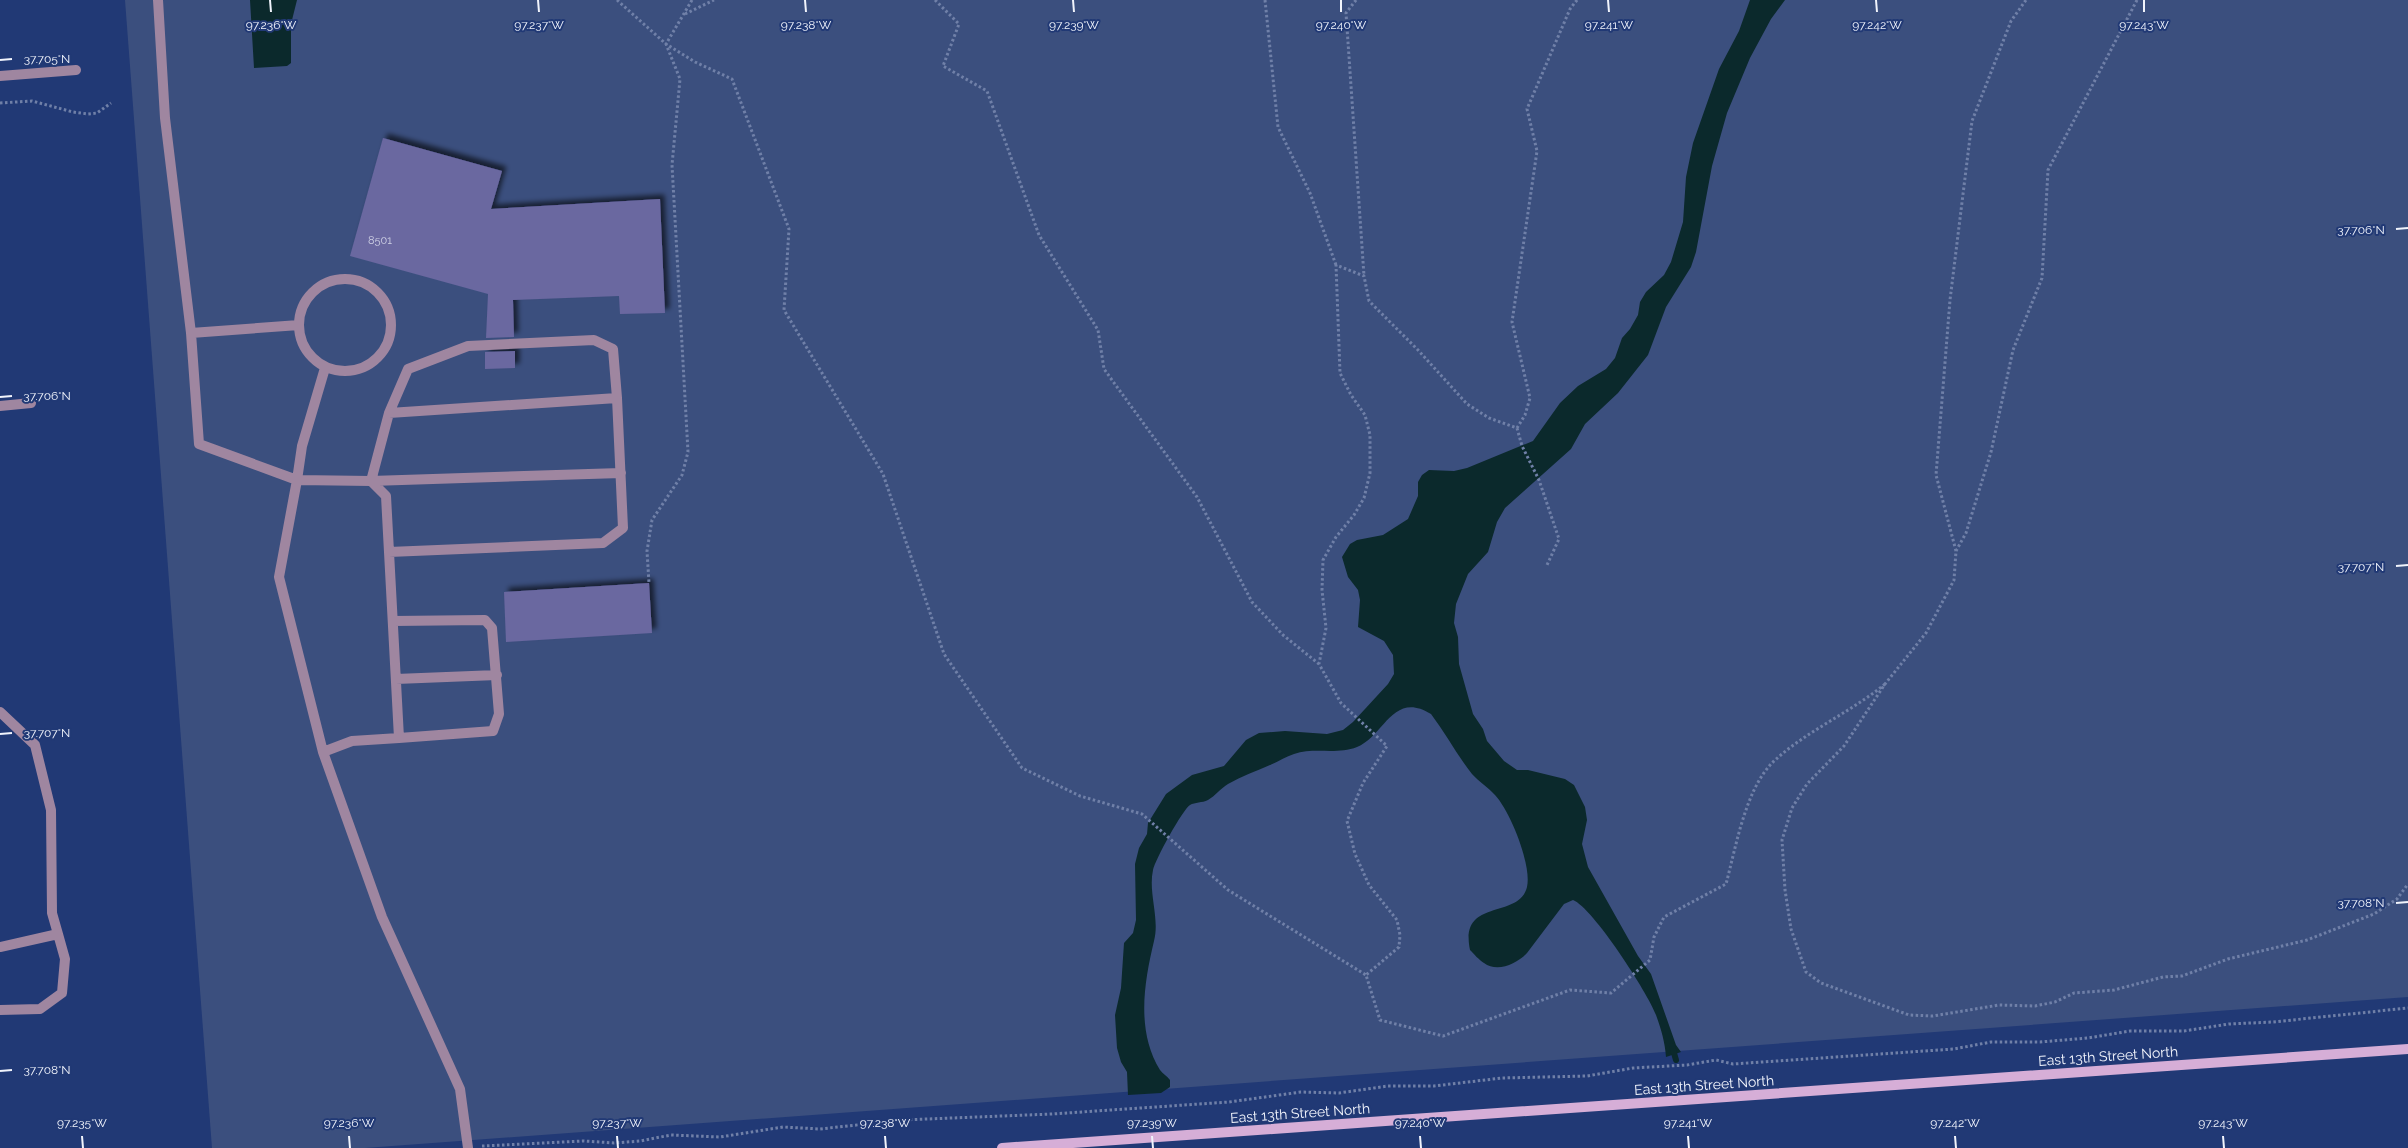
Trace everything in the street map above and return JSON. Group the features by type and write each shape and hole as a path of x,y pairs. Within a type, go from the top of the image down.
{"main road":[{"name":"East 13th Street North","path":"1002,1148 2408,1049"}],"street":[{"path":"158,0 165,118 191,333 199,444 297,480 371,481 620,473"},
{"path":"0,76 76,70"},
{"path":"343,279 358,281 372,287 383,298 390,312 392,327 389,342 381,355 369,365 355,371 340,372 325,368 312,359 303,347 298,332 299,325 299,316 304,302 314,290 328,282 343,279"},
{"path":"191,333 299,325"},
{"path":"371,481 388,413 408,369 468,346 594,340 613,349 623,528 604,543 389,552"},
{"path":"325,368 302,446 279,577 323,752 382,917 460,1089 468,1148"},
{"path":"388,413 617,398"},
{"path":"0,406 31,404"},
{"path":"371,481 386,496 399,738"},
{"path":"323,752 352,741 493,731 499,714 492,628 486,620 393,621"},
{"path":"396,679 496,675"},
{"path":"0,712 36,745 51,810 52,913 65,959 62,993 40,1008 0,1010"},
{"path":"0,947 58,934"}],"path":[{"path":"617,0 666,44 695,62 732,79 789,229 784,310 883,474 944,654 1022,768 1080,796 1142,814 1228,890 1366,975 1380,1020 1443,1036 1570,990 1611,993 1650,960 1654,938 1664,917 1726,884 1754,790 1771,764 1800,741 1863,702 1885,684"},
{"path":"666,44 692,0"},
{"path":"684,15 714,0"},
{"path":"935,0 959,24 943,66 987,91 1039,235 1098,330 1104,369 1197,497 1252,602 1283,635 1319,664 1341,703 1387,746 1364,783 1347,822 1355,854 1369,885 1398,920 1400,935 1398,947 1366,975"},
{"path":"1265,0 1278,127 1310,193 1336,265 1340,373 1351,395 1365,415 1370,436 1370,473 1364,498 1354,516 1336,537 1323,560 1322,590 1326,628 1319,664"},
{"path":"1356,0 1346,13 1364,276 1369,301 1418,350 1467,404 1489,418 1517,428"},
{"path":"1547,565 1560,539 1539,480 1522,446 1517,428 1525,415 1530,398 1512,322 1537,151 1527,109 1570,9 1577,0"},
{"path":"2026,0 2012,21 1972,121 1950,300 1936,475 1956,551 1954,580 1930,626 1885,684 1844,746 1807,784 1792,808 1782,840 1785,890 1791,928 1806,972 1822,983 1909,1015 1932,1016 1999,1005 2035,1006 2055,1002 2074,993 2114,990 2164,977 2182,976 2228,959 2307,940 2374,914 2397,899 2408,884"},
{"path":"1956,551 1966,533 1991,452 2013,350 2042,278 2048,170 2137,0"},
{"path":"649,583 647,551 652,520 682,475 688,452 672,165 680,79 666,44"},
{"path":"0,103 32,101 88,114 97,114 111,103"},
{"path":"1336,265 1364,276"},
{"path":"468,1148 551,1142 614,1143 640,1141 671,1134 720,1137 783,1127 820,1128 902,1120 1052,1114 1230,1102 1301,1092 1339,1093 1388,1086 1434,1086 1502,1078 1587,1076 1633,1068 1687,1065 1716,1060 1733,1064 1954,1048 2005,1041 2069,1040 2130,1031 2184,1031 2229,1024 2273,1022 2408,1008"}],"shaded area":[{"path":"125,0 2408,0 2408,997 365,1148 212,1148"},
{"path":"250,0 297,0 291,24 291,63 287,66 254,68"},
{"path":"1750,0 1785,0 1771,19 1750,58 1727,113 1712,166 1696,252 1691,267 1666,307 1648,355 1618,393 1585,424 1571,449 1505,508 1497,522 1488,552 1468,574 1456,604 1454,623 1458,637 1459,664 1473,714 1483,729 1487,741 1504,761 1517,770 1528,770 1565,779 1574,785 1585,807 1587,820 1582,844 1588,867 1638,956 1651,974 1676,1045 1681,1052 1666,1057 1664,1041 1651,1004 1606,934 1582,906 1573,900 1564,904 1527,953 1512,964 1501,967 1489,966 1470,950 1469,933 1473,922 1481,915 1513,903 1522,897 1527,887 1528,877 1523,852 1513,825 1501,803 1472,774 1431,714 1418,708 1407,707 1390,717 1375,734 1357,747 1294,754 1233,781 1208,800 1192,804 1186,809 1170,835 1153,870 1152,888 1156,923 1147,973 1144,1007 1145,1023 1152,1055 1160,1070 1170,1080 1170,1087 1161,1093 1128,1095 1127,1072 1121,1062 1117,1048 1115,1015 1121,988 1124,943 1133,933 1136,920 1135,864 1139,848 1147,834 1148,823 1166,794 1192,775 1224,766 1246,740 1259,733 1285,731 1327,734 1343,730 1353,722 1388,684 1394,674 1393,655 1384,641 1358,627 1360,600 1358,590 1348,577 1342,557 1350,544 1357,540 1383,535 1408,519 1418,496 1418,482 1422,475 1429,470 1454,471 1467,468 1533,441 1560,403 1578,386 1606,369 1615,358 1622,338 1638,315 1640,302 1646,292 1664,275 1671,262 1683,222 1686,177 1693,143 1719,69 1739,31"}],"building":[{"path":"383,138 502,171 491,209 660,199 665,313 620,314 619,296 513,300 514,337 486,338 488,294 350,256"},
{"path":"515,351 515,368 485,369 485,352"},
{"path":"649,583 652,633 506,642 504,592"}],"waterway":[{"path":"1672,1046 1676,1060"}]}
